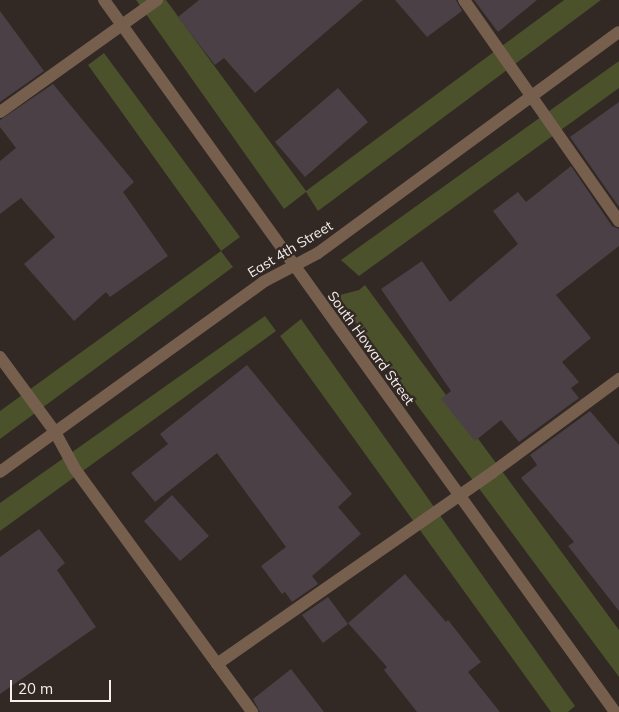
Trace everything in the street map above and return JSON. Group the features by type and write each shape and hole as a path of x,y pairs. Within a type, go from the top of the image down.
{"street":[{"name":"South Howard Street","path":"104,0 615,712"},
{"path":"0,112 157,0"},
{"path":"464,0 534,96 552,128 619,221"},
{"name":"East 4th Street","path":"0,472 263,282 292,264 318,253 619,32"},
{"path":"0,357 55,432 76,469 252,712"},
{"path":"218,664 457,494 493,472 619,379"}],"green space":[{"path":"136,0 166,0 306,191 564,0 601,0 318,211 306,192 284,209"},
{"path":"104,53 240,237 221,251 88,65"},
{"path":"619,61 619,88 359,276 341,260"},
{"path":"221,251 233,267 0,439 0,411"},
{"path":"365,285 619,630 619,677 336,296 359,290"},
{"path":"265,316 276,331 0,531 0,503"},
{"path":"301,319 575,706 568,712 551,712 280,336"}],"building":[{"path":"199,0 363,0 255,93 224,58 215,65 178,17"},
{"path":"395,0 456,0 462,11 427,37"},
{"path":"474,0 537,0 498,32"},
{"path":"0,11 44,71 0,102"},
{"path":"53,84 134,182 123,192 168,256 110,297 106,292 74,321 24,264 55,237 21,198 0,214 0,161 16,148 0,127 0,120"},
{"path":"338,88 368,122 305,177 275,142"},
{"path":"619,102 619,207 570,137"},
{"path":"571,166 612,226 619,229 619,246 556,295 591,338 562,362 579,382 571,388 579,398 519,442 501,420 475,441 441,399 451,391 381,289 422,261 450,302 518,244 493,211 518,192 526,202"},
{"path":"247,365 352,494 338,507 361,534 312,576 318,584 292,602 285,592 282,594 261,566 286,547 217,453 155,502 131,473 168,444 160,434"},
{"path":"590,411 619,445 619,611 568,546 574,542 521,478 537,465 530,455"},
{"path":"172,495 209,536 180,561 144,521"},
{"path":"39,529 65,563 57,570 96,627 0,694 0,557"},
{"path":"405,574 446,622 448,620 481,662 468,672 500,712 417,712 384,670 387,667 348,623"},
{"path":"328,597 348,624 323,643 302,615"},
{"path":"291,669 324,712 260,712 253,699"}]}
